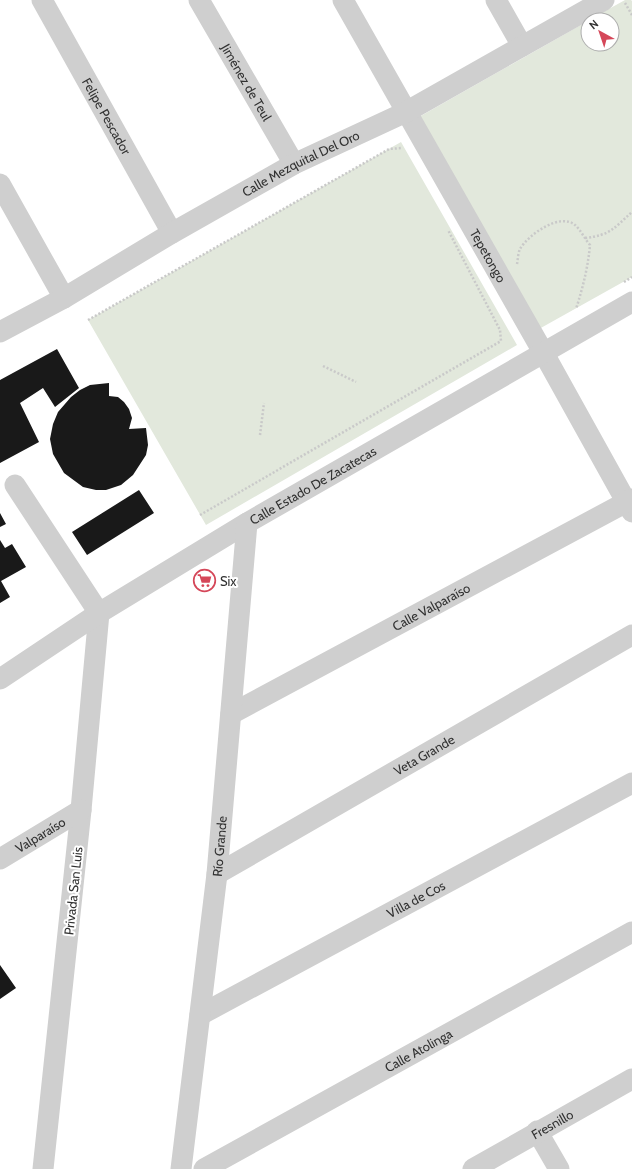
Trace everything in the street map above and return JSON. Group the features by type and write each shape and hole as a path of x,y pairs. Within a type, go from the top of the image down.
{"street":[{"name":"Felipe Pescador","path":"42,0 172,233"},
{"name":"Jiménez de Teul","path":"200,0 294,164"},
{"name":"Tepetongo","path":"343,0 630,504"},
{"path":"496,0 522,46"},
{"name":"Calle Mezquital Del Oro","path":"0,332 64,298 172,233 294,164 406,112 604,0"},
{"path":"0,184 64,298"},
{"name":"Calle Estado De Zacatecas","path":"0,679 99,613 247,523 632,302"},
{"path":"15,485 99,613"},
{"name":"Calle Valparaíso","path":"231,714 630,504"},
{"name":"Río Grande","path":"181,1169 216,874 247,523"},
{"name":"Privada San Luis","path":"43,1169 81,810 99,613"},
{"name":"Veta Grande","path":"216,874 632,635"},
{"name":"Villa de Cos","path":"200,1015 632,782"},
{"name":"Valparaíso","path":"0,858 81,810"},
{"name":"Calle Atolinga","path":"204,1169 632,932"},
{"name":"Fresnillo","path":"473,1169 632,1079"},
{"path":"538,1132 559,1169"}],"path":[{"path":"88,320 389,149 404,147"},
{"path":"585,238 609,233 632,212"},
{"path":"516,268 520,249 537,231 547,225 563,221 574,224 590,244 583,287 576,309"},
{"path":"200,515 501,341 500,330 445,225"},
{"path":"620,284 632,277"},
{"path":"570,312 582,305"},
{"path":"323,366 356,382"},
{"path":"260,435 264,404"}],"shaded area":[{"path":"625,0 632,1 632,277 539,329 419,117 580,26 580,52 620,52 620,12 603,12"},
{"path":"401,142 517,345 206,525 88,320"}],"building":[{"path":"57,349 79,388 55,407 43,388 20,403 39,442 0,463 0,380"},
{"path":"109,383 109,396 118,397 129,409 132,418 129,429 146,428 148,445 146,455 133,475 121,485 106,490 96,490 83,487 64,473 53,454 50,439 53,424 58,412 71,397 90,385"},
{"path":"139,490 154,513 87,555 72,532"},
{"path":"0,513 6,524 0,527"},
{"path":"0,540 5,548 12,544 26,567 1,581 10,597 0,603"},
{"path":"0,965 16,988 0,999"}],"place":[{"name":"Six","path":"204,581"}]}
